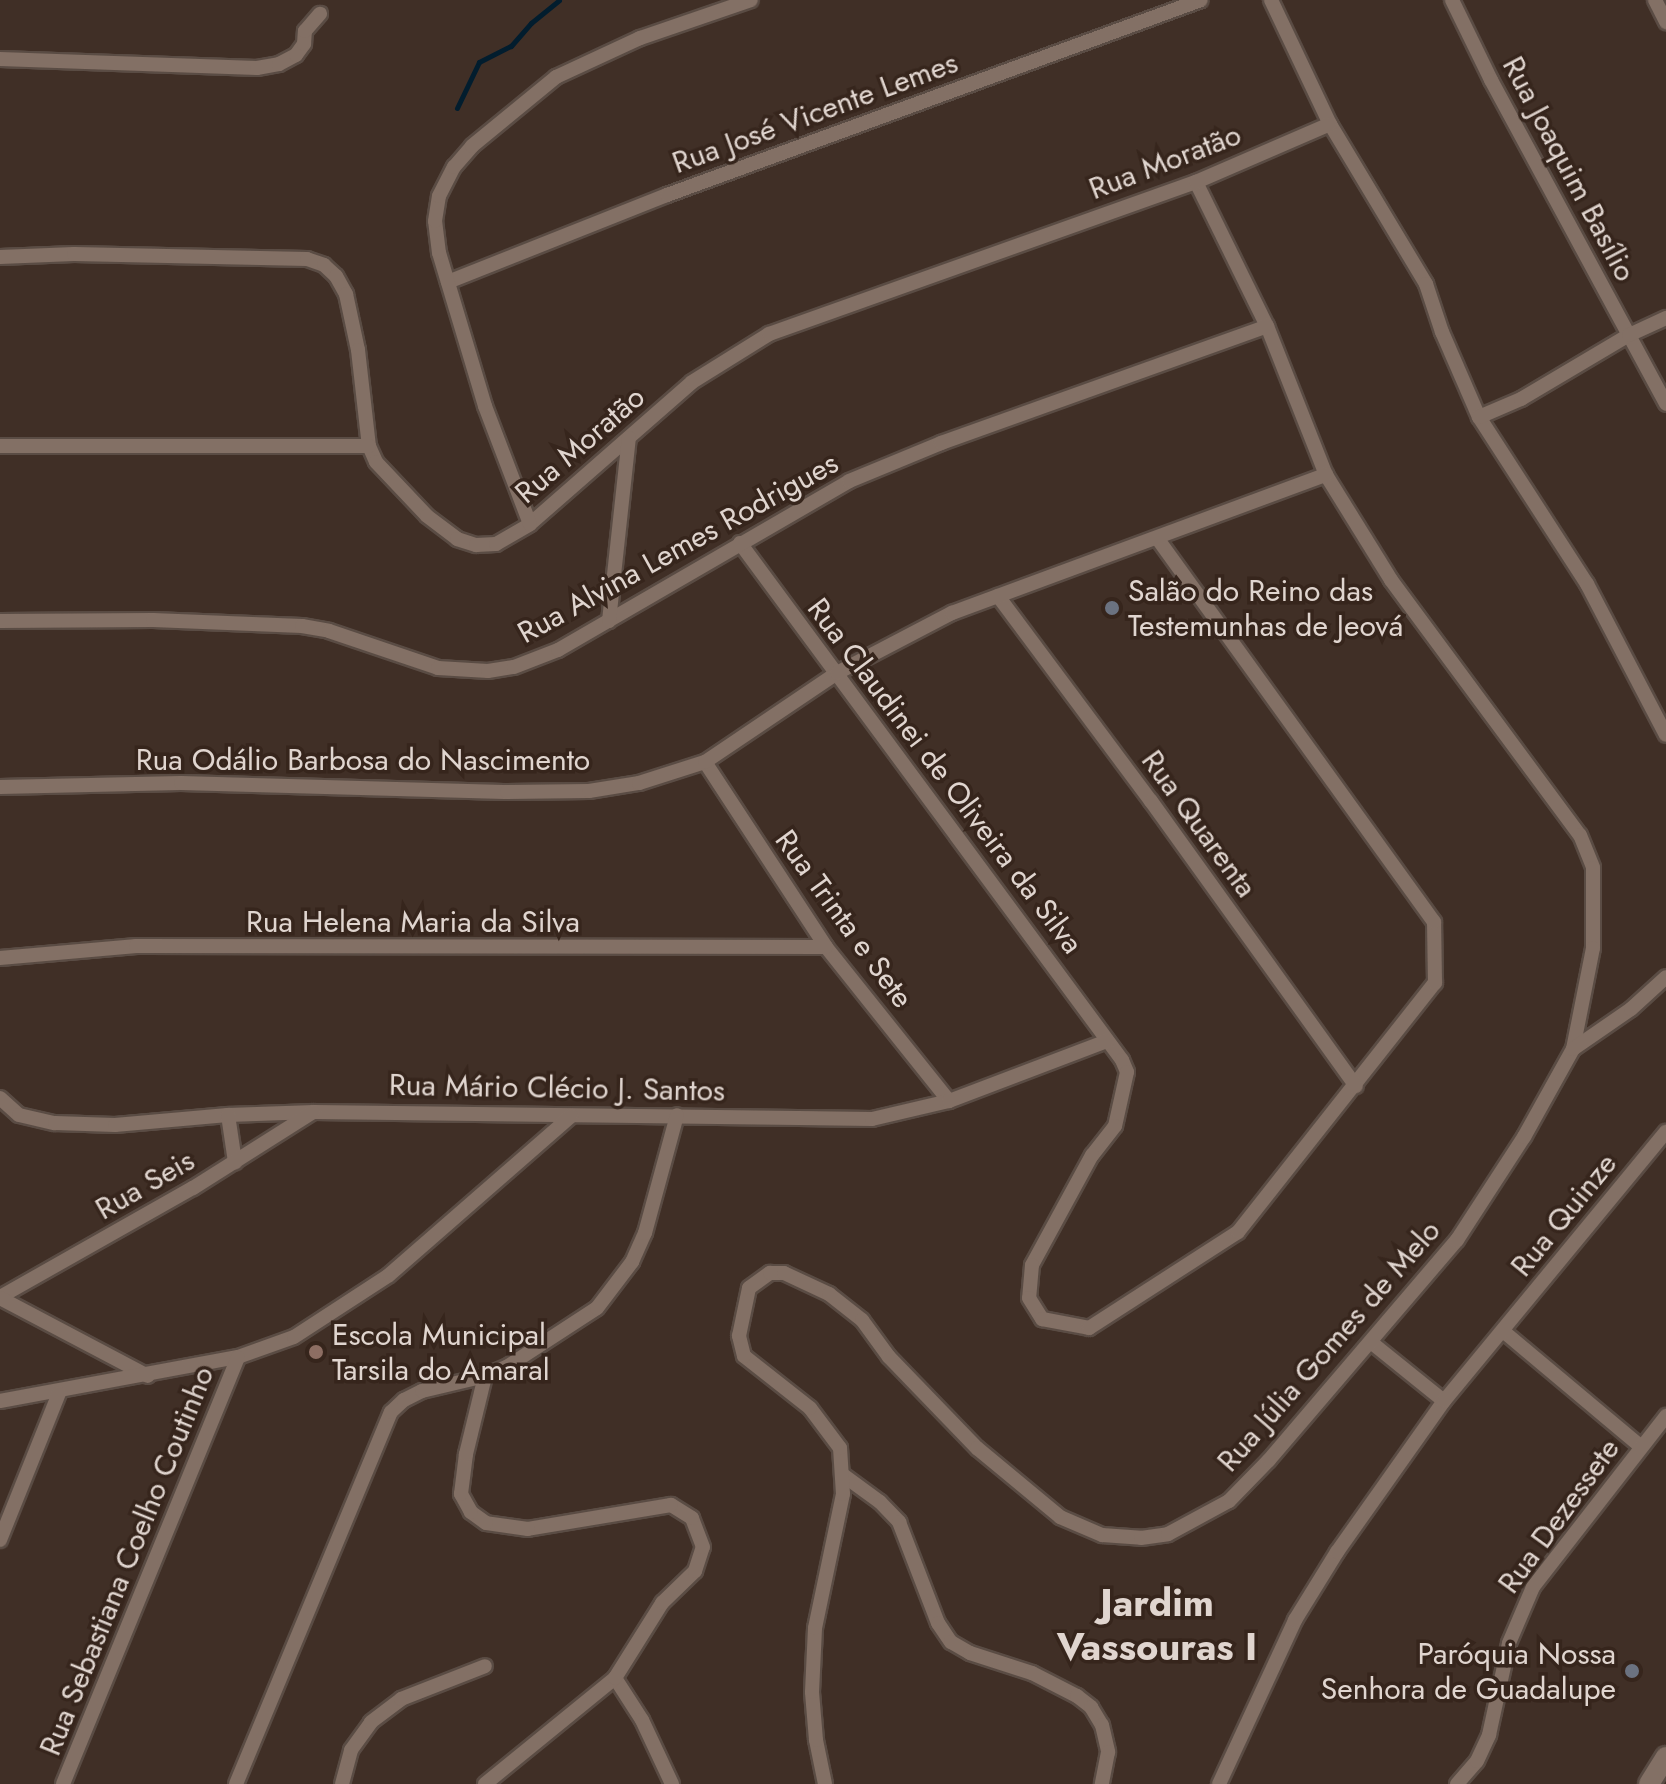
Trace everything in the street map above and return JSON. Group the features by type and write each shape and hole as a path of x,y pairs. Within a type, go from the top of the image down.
{"main road":[{"path":"1649,1784 1666,1757"}],"street":[{"path":"530,524 485,406 448,282 435,221 439,196 454,167 472,146 556,77 640,38 751,0"},
{"name":"Rua José Vicente Lemes","path":"448,282 667,195 1201,0"},
{"path":"1271,0 1330,124 1426,284 1442,332 1479,417 1587,584 1666,735"},
{"name":"Rua Joaquim Basílio","path":"1452,0 1491,80 1666,404"},
{"path":"1655,0 1666,22"},
{"path":"0,59 257,68 279,64 296,55 304,44 305,31 320,14"},
{"name":"Rua Moratão","path":"0,257 74,254 292,258 324,265 336,276 346,294 358,350 369,446 376,462 427,516 457,539 476,545 496,544 530,524 692,382 769,334 1196,182 1330,124"},
{"path":"1196,182 1267,326 1326,475 1391,580 1580,835 1593,868 1593,948 1573,1049"},
{"path":"1479,417 1521,399 1629,335 1666,318"},
{"name":"Rua Alvina Lemes Rodrigues","path":"0,621 153,620 302,626 329,631 438,668 488,671 514,667 558,650 849,481 941,443 1267,326"},
{"path":"609,621 629,438"},
{"path":"0,446 369,446"},
{"name":"Rua Odálio Barbosa do Nascimento","path":"0,787 181,783 589,791 639,783 705,762 837,673 952,613 1326,475"},
{"name":"Rua Claudinei de Oliveira da Silva","path":"740,543 1127,1072 1115,1126 1092,1155 1032,1265 1029,1298 1042,1319 1071,1327 1089,1328 1238,1232 1435,983 1434,922 1158,539"},
{"name":"Rua Quarenta","path":"998,596 1161,814 1356,1086"},
{"name":"Rua Trinta e Sete","path":"705,762 826,947 949,1101"},
{"name":"Rua Helena Maria da Silva","path":"0,958 136,946 826,947"},
{"name":"Rua Júlia Gomes de Melo","path":"825,1784 816,1740 812,1692 815,1628 839,1515 843,1475 840,1448 810,1408 744,1356 740,1347 741,1311 749,1288 770,1273 803,1279 829,1294 862,1320 889,1357 998,1467 1060,1517 1102,1535 1141,1538 1168,1534 1229,1501 1372,1343 1457,1240 1524,1137 1573,1049 1631,1009 1666,977"},
{"name":"Rua Mário Clécio J. Santos","path":"0,1098 19,1115 55,1123 115,1125 228,1115 314,1112 872,1119 949,1101 1107,1041"},
{"name":"Rua Seis","path":"0,1298 235,1162 314,1112"},
{"path":"228,1115 235,1162"},
{"path":"236,1784 383,1425 404,1400 422,1391 485,1376 559,1335 597,1308 616,1286 645,1233 677,1115"},
{"path":"0,1401 59,1393 238,1357 294,1337 389,1275 571,1116"},
{"name":"Rua Quinze","path":"1219,1784 1295,1620 1337,1552 1444,1401 1666,1132"},
{"path":"0,1298 148,1376"},
{"path":"1503,1331 1641,1447"},
{"path":"1372,1343 1444,1401"},
{"name":"Rua Sebastiana Coelho Coutinho","path":"63,1784 238,1357"},
{"path":"485,1376 461,1494 471,1512 486,1523 528,1529 671,1505 692,1518 703,1547 695,1571 662,1603 615,1678 485,1784"},
{"path":"0,1540 59,1393"},
{"name":"Rua Dezessete","path":"1457,1784 1477,1761 1489,1735 1509,1643 1533,1587 1666,1416"},
{"path":"843,1475 880,1502 899,1522 938,1623 951,1642 970,1653 1032,1673 1091,1707 1102,1725 1108,1752 1102,1784"},
{"path":"342,1784 351,1750 371,1722 401,1699 485,1666"},
{"path":"615,1678 642,1720 672,1784"}],"waterway":[{"path":"457,108 479,62 511,46 531,23 559,0"}],"place":[{"name":"Salão do Reino das Testemunhas de Jeová","path":"1112,608"},
{"name":"Escola Municipal Tarsila do Amaral","path":"316,1352"},
{"name":"Paróquia Nossa Senhora de Guadalupe","path":"1632,1671"}],"district":[{"name":"Jardim Vassouras I","path":"1157,1625"}]}
